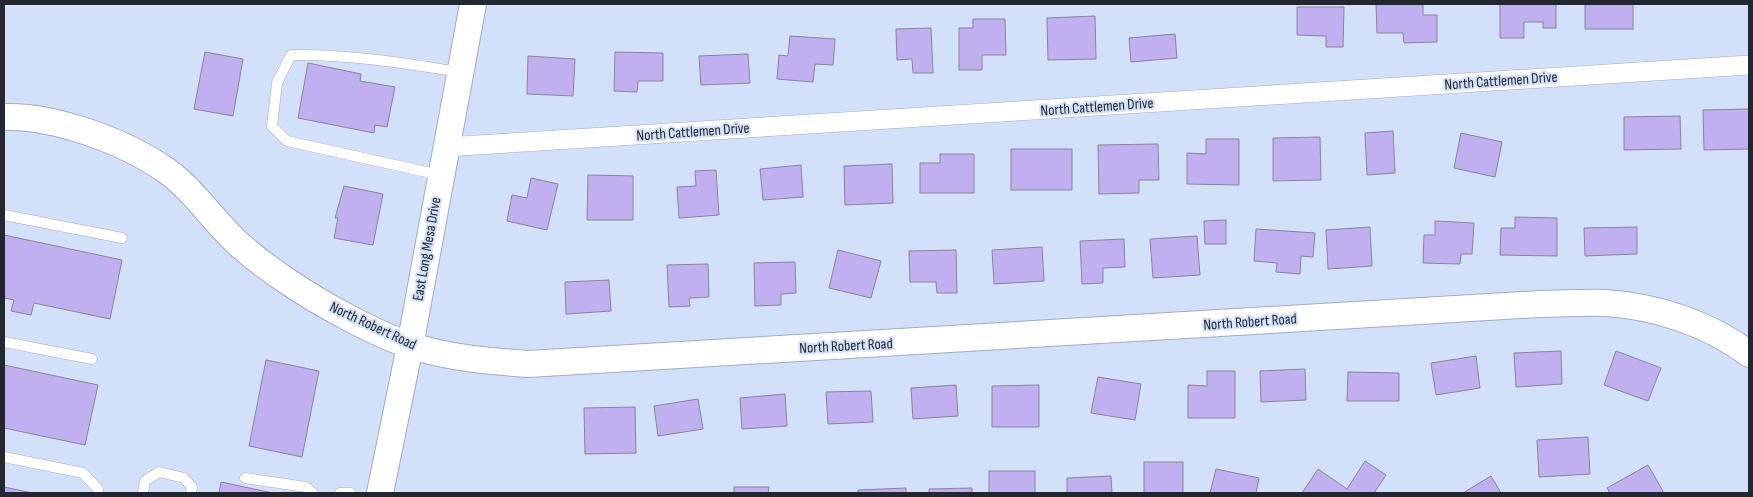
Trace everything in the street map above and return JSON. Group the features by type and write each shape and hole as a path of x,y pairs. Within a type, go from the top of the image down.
{"main road":[{"name":"East Long Mesa Drive","path":"380,493 410,346 473,4"},
{"name":"North Robert Road","path":"4,117 57,124 109,139 126,148 167,171 204,204 241,246 288,281 354,319 410,346 455,356 528,364 1530,304 1606,303 1656,310 1688,322 1738,346 1749,354"}],"street":[{"name":"North Cattlemen Drive","path":"445,148 1749,66"}],"lane":[{"path":"440,175 288,141 272,126 277,83 291,55 322,54 459,72"},
{"path":"4,215 122,238"},
{"path":"4,342 92,359"},
{"path":"4,457 83,473 98,489 98,493"},
{"path":"143,493 145,481 159,472 184,478 192,487 191,493"},
{"path":"245,478 306,487 313,493"},
{"path":"340,493 351,493"}],"building":[{"path":"1376,4 1423,4 1423,15 1437,15 1437,42 1404,43 1403,33 1377,33"},
{"path":"1500,4 1556,4 1556,28 1543,28 1543,22 1524,22 1524,38 1500,38"},
{"path":"1585,4 1633,4 1633,29 1585,29"},
{"path":"1297,7 1344,7 1343,47 1326,47 1326,36 1297,35"},
{"path":"1095,16 1096,59 1048,60 1047,18"},
{"path":"973,19 1005,19 1006,55 982,55 982,70 959,70 959,28 973,28"},
{"path":"931,28 933,73 913,73 912,59 897,60 896,29"},
{"path":"1175,34 1177,58 1131,62 1129,38"},
{"path":"790,36 835,39 833,65 815,64 813,82 777,79 779,55 788,56"},
{"path":"205,52 243,59 233,116 194,109"},
{"path":"615,52 663,53 663,81 638,81 637,92 614,91"},
{"path":"748,54 750,83 701,85 699,56"},
{"path":"528,56 575,59 573,96 527,94"},
{"path":"308,63 361,74 360,81 395,87 387,127 375,125 374,133 298,118"},
{"path":"1749,109 1749,149 1704,150 1703,110"},
{"path":"1680,116 1681,149 1624,150 1624,117"},
{"path":"1393,131 1395,173 1367,175 1365,133"},
{"path":"1461,133 1502,142 1495,177 1454,168"},
{"path":"1320,137 1321,180 1273,181 1273,138"},
{"path":"1206,139 1239,139 1239,185 1187,184 1187,153 1206,154"},
{"path":"1158,144 1159,180 1139,180 1139,193 1099,194 1098,145"},
{"path":"1011,149 1072,149 1072,190 1011,190"},
{"path":"940,154 974,154 974,193 920,193 920,163 940,163"},
{"path":"892,164 893,203 845,205 844,166"},
{"path":"801,165 803,197 763,200 760,169"},
{"path":"716,170 719,215 679,218 677,187 696,186 695,171"},
{"path":"588,175 633,176 633,220 587,220"},
{"path":"531,178 558,184 547,230 507,221 512,195 527,198"},
{"path":"344,186 383,194 373,245 334,238 338,218 335,218"},
{"path":"1515,217 1557,218 1557,256 1500,255 1501,228 1515,228"},
{"path":"1226,220 1226,244 1205,244 1204,221"},
{"path":"1435,221 1474,223 1472,254 1461,254 1460,264 1423,263 1424,235 1435,235"},
{"path":"1370,227 1372,266 1328,269 1326,230"},
{"path":"1637,227 1637,254 1585,256 1584,228"},
{"path":"1256,229 1315,233 1313,257 1301,256 1300,274 1276,272 1277,263 1254,261"},
{"path":"4,235 122,260 110,319 34,303 31,315 11,311 14,300 4,298"},
{"path":"1197,236 1200,275 1153,278 1150,239"},
{"path":"1124,239 1125,267 1103,268 1103,283 1082,284 1080,241"},
{"path":"1042,247 1044,281 994,284 992,250"},
{"path":"838,250 881,261 871,298 829,288"},
{"path":"956,250 957,293 937,293 936,282 910,282 909,251"},
{"path":"795,262 796,293 781,294 781,305 755,306 754,263"},
{"path":"708,264 709,297 689,298 690,306 669,307 667,265"},
{"path":"609,280 611,311 566,314 565,282"},
{"path":"1561,351 1562,384 1516,387 1514,353"},
{"path":"1616,351 1661,368 1648,401 1604,385"},
{"path":"1476,356 1480,388 1436,395 1431,363"},
{"path":"266,360 319,371 302,457 249,446"},
{"path":"4,365 98,385 85,445 4,428"},
{"path":"1305,369 1306,400 1261,402 1260,371"},
{"path":"1207,371 1235,371 1235,418 1188,418 1188,385 1207,386"},
{"path":"1348,372 1399,373 1399,401 1347,401"},
{"path":"1098,377 1141,384 1135,420 1091,413"},
{"path":"956,385 958,416 913,419 911,388"},
{"path":"1039,385 1039,427 992,427 992,386"},
{"path":"871,391 873,422 828,424 826,392"},
{"path":"785,394 787,426 742,429 740,398"},
{"path":"698,399 703,429 658,436 654,406"},
{"path":"635,407 636,453 585,454 584,408"},
{"path":"1588,437 1590,474 1539,477 1537,440"},
{"path":"1365,461 1386,475 1374,493 1302,493 1318,469 1347,489"},
{"path":"1144,462 1183,462 1183,493 1144,493"},
{"path":"1648,465 1664,493 1610,493 1607,488"},
{"path":"1216,469 1259,478 1256,493 1210,493"},
{"path":"989,471 1035,471 1035,493 989,493"},
{"path":"1111,476 1112,493 1067,493 1067,478"},
{"path":"1491,476 1501,493 1463,493"},
{"path":"221,482 273,493 219,493"},
{"path":"4,487 33,493 4,493"},
{"path":"734,487 769,487 768,493 734,493"},
{"path":"906,488 906,493 858,493 858,490"},
{"path":"972,488 972,493 929,493 929,489"}]}
